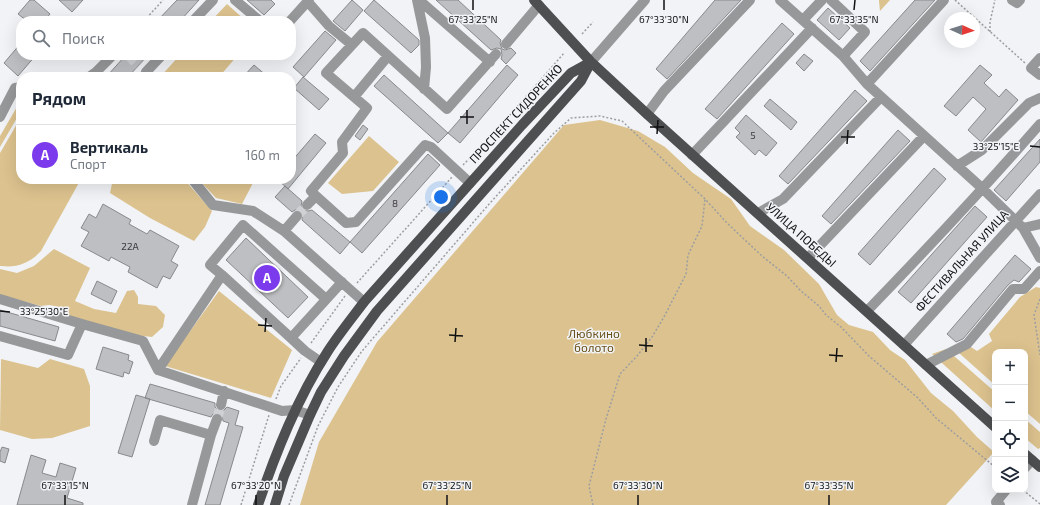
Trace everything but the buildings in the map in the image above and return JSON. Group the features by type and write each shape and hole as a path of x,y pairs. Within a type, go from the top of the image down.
{"main road":[{"name":"УЛИЦА ПОБЕДЫ","path":"536,3 591,62 647,114 992,424"},
{"name":"ПРОСПЕКТ СИДОРЕНКО","path":"258,505 295,410 321,362 346,325 364,302 522,125 571,73 591,62"},
{"path":"275,505 284,476 310,415 321,392 344,356 377,311 581,81 591,62"},
{"path":"1028,457 1040,467"}],"street":[{"path":"198,16 213,0"},
{"path":"235,0 254,16"},
{"path":"418,0 493,58 447,109 363,33 326,73 367,108 342,142 343,153 311,191 346,223 356,222 425,145 431,147 470,183"},
{"path":"418,0 425,38 426,67 424,89"},
{"path":"591,62 645,0"},
{"path":"647,114 664,91 750,0"},
{"path":"780,0 844,56 867,84 983,189 1019,225 1040,258"},
{"path":"803,20 822,0"},
{"path":"831,0 865,32 844,56"},
{"path":"867,84 944,0"},
{"path":"1012,0 1017,4 1020,0"},
{"path":"295,16 309,1 329,26 352,45"},
{"path":"506,44 536,3"},
{"path":"692,155 812,28"},
{"path":"354,97 388,56"},
{"path":"1040,58 1031,68 1040,75"},
{"path":"96,72 108,60"},
{"path":"143,72 156,60"},
{"path":"0,117 16,88"},
{"path":"758,213 783,199 881,97"},
{"path":"957,166 982,150 1029,103 1040,98"},
{"path":"867,311 983,189 1040,124"},
{"path":"808,258 924,136"},
{"path":"196,184 213,205 253,211 284,231 364,302"},
{"name":"ФЕСТИВАЛЬНАЯ УЛИЦА","path":"904,345 1019,225 1040,194"},
{"path":"307,205 316,196"},
{"path":"253,211 210,265 305,352 321,362"},
{"path":"284,231 297,216"},
{"path":"1019,225 1040,224"},
{"path":"243,225 326,299"},
{"path":"926,365 967,344 1013,289 1024,289 1040,271"},
{"path":"158,370 222,275"},
{"path":"291,338 342,282"},
{"path":"0,299 143,341 158,370 282,411 295,410 310,415"},
{"path":"0,336 68,355 82,324"},
{"path":"221,405 224,391"},
{"path":"192,505 211,435 217,419"},
{"path":"154,441 160,420 211,435"},
{"path":"1000,505 996,502 1004,493"}],"path":[{"path":"149,16 163,0"},
{"path":"955,0 1031,68"},
{"path":"990,32 990,22 996,0"},
{"path":"582,34 593,22"},
{"path":"558,61 564,53"},
{"path":"289,505 318,426 338,387 362,351 490,203 554,133 571,118 600,116 622,122 705,199 762,256 787,276 819,306 826,315 841,327 869,356 918,398 936,418 992,465"},
{"path":"593,505 589,486 606,419 620,374 652,337 686,274 688,255 702,226 705,199"},
{"path":"1040,299 1034,316 1040,355"},
{"path":"1027,493 1040,504"}],"green space":[{"path":"890,0 880,11 879,1"},
{"path":"227,4 240,16 216,16"},
{"path":"175,60 234,60 223,72 165,72"},
{"path":"16,109 16,120 0,147 0,136"},
{"name":"Любкино болото","path":"600,120 638,131 665,147 693,173 731,199 750,226 784,250 819,284 837,315 849,325 873,332 890,350 905,360 931,393 953,411 977,437 992,450 992,454 946,505 300,505 319,442 377,342 564,125"},
{"path":"16,126 16,184 78,184 41,251 28,262 12,266 0,266 0,153"},
{"path":"369,136 399,162 373,191 342,194 328,183"},
{"path":"112,184 188,184 212,211 205,227 194,241 150,218 110,193"},
{"path":"203,184 252,184 242,204 216,198"},
{"path":"54,249 90,268 75,301 94,309 116,313 127,291 134,290 138,297 138,304 156,306 165,315 163,327 152,337 135,335 65,316 66,308 49,305 41,306 0,295 0,269 17,273 34,266"},
{"path":"1036,287 1040,288 1040,424 1028,414 1028,349 992,349 992,382 959,353 971,347 977,351 992,341 989,334 1020,297"},
{"path":"219,291 292,350 271,398 165,366"},
{"path":"946,349 992,389 992,408 932,354"},
{"path":"1,359 38,368 50,359 84,369 90,386 90,426 52,438 32,439 0,430"},
{"path":"1028,422 1040,432 1040,448 1038,449 1028,441"}],"tunnel":[{"path":"133,60 139,66"},
{"path":"297,216 307,205"},
{"path":"217,419 221,405"}],"place":[{"name":"Вертикаль","path":"267,278"}]}
